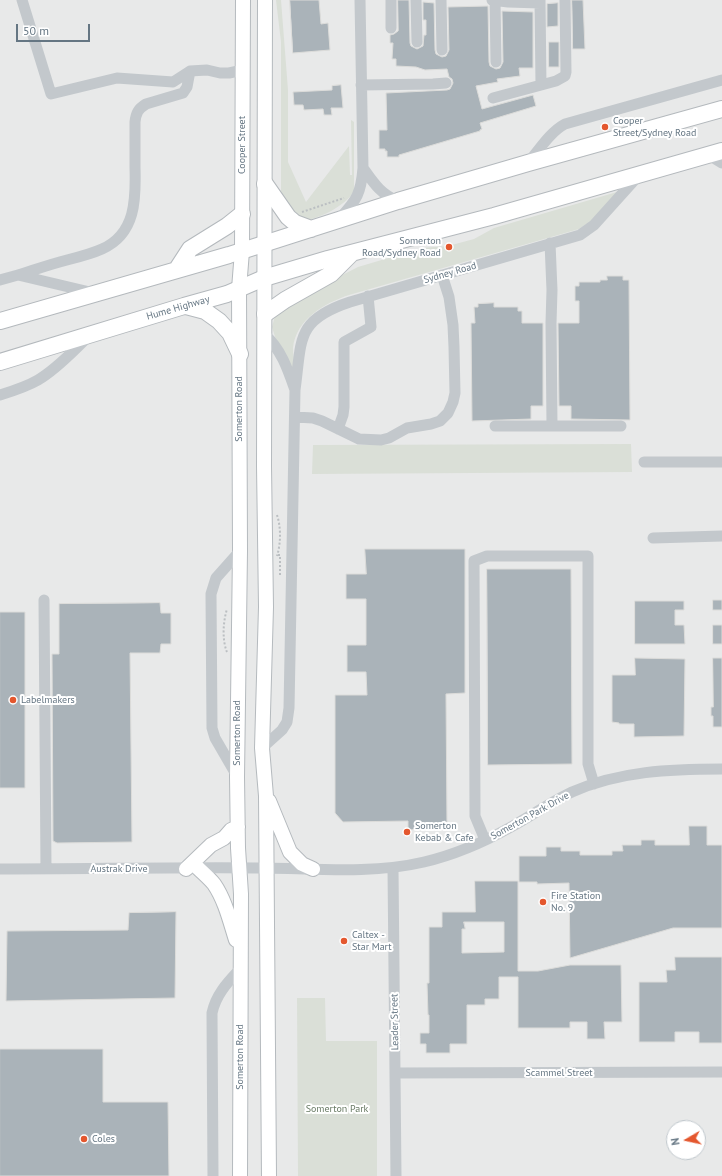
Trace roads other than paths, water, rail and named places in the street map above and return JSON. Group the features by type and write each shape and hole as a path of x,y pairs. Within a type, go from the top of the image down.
{"highway":[{"path":"0,322 242,251 398,201 722,109"},
{"path":"264,278 353,252 494,216 639,175 718,157"},
{"path":"265,184 288,217 295,223 311,229"},
{"path":"177,269 190,249 227,226 242,214"},
{"path":"265,314 331,274 353,252"},
{"name":"Hume Highway","path":"0,362 227,294 264,278"},
{"path":"184,306 205,311 219,321 230,333 240,354"}],"main road":[{"name":"Cooper Street","path":"239,289 242,251 243,0"},
{"path":"265,0 264,466 266,607 262,748 266,796 269,1176"},
{"path":"243,21 265,21"},
{"name":"Somerton Road","path":"239,289 240,551 237,777 241,892 240,1176"},
{"path":"266,796 290,852 302,864 313,869"},
{"path":"238,827 232,830 224,838 210,845 192,868 213,883 220,894 230,918 241,963"}],"street":[{"path":"22,0 51,94 117,78 173,82 190,71 207,70 220,73 229,73 243,70"},
{"path":"337,220 351,206 358,196 363,168 360,0"},
{"path":"391,0 391,28"},
{"path":"416,0 417,42"},
{"path":"441,0 442,50"},
{"path":"496,62 494,0 508,2 540,2 541,85"},
{"path":"493,98 561,80 565,76 565,0"},
{"path":"0,280 92,254 114,242 129,223 133,212 135,198 136,113 140,107 146,104 183,93 187,87 190,71"},
{"path":"528,163 551,135 565,124 722,80"},
{"path":"361,85 446,83"},
{"path":"363,168 375,186 384,194 398,201"},
{"name":"Sydney Road","path":"295,390 299,349 307,329 314,321 334,307 580,235 594,225 639,175"},
{"path":"550,243 552,290 552,426"},
{"path":"18,275 97,294"},
{"path":"295,417 313,418 359,439 381,440 389,438 407,428 440,421 448,413 455,393 453,325 449,297 442,275"},
{"path":"338,429 344,408 344,342 371,327 368,296"},
{"name":"Hume Highway","path":"0,395 39,380 53,370 90,335"},
{"path":"262,748 282,730 287,722 289,708 295,417 295,390 288,369 276,347 265,335"},
{"path":"495,426 621,426"},
{"path":"644,462 722,462"},
{"path":"653,538 722,536"},
{"path":"237,777 215,738 212,728 211,594 216,578 240,551"},
{"path":"485,840 475,816 474,561 487,556 588,556 588,764 594,784"},
{"path":"44,600 46,869"},
{"name":"Somerton Park Drive","path":"239,869 267,868 356,870 393,868 425,862 485,840 549,804 594,784 622,776 652,772 688,769 722,769"},
{"name":"Leader Street","path":"393,868 396,1176"},
{"name":"Austrak Drive","path":"0,869 239,869"},
{"path":"213,1176 212,1013 214,1002 241,963"},
{"name":"Scammel Street","path":"396,1073 722,1072"}],"place":[{"name":"Cooper Street/Sydney Road","path":"605,127"},
{"name":"Somerton Road/Sydney Road","path":"449,247"},
{"name":"Labelmakers","path":"13,700"},
{"name":"Somerton Kebab & Cafe","path":"407,832"},
{"name":"Fire Station No. 9","path":"543,902"},
{"name":"Caltex - Star Mart","path":"344,941"},
{"name":"Coles","path":"84,1139"}],"park label":[{"name":"Somerton Park","path":"337,1109"}]}
